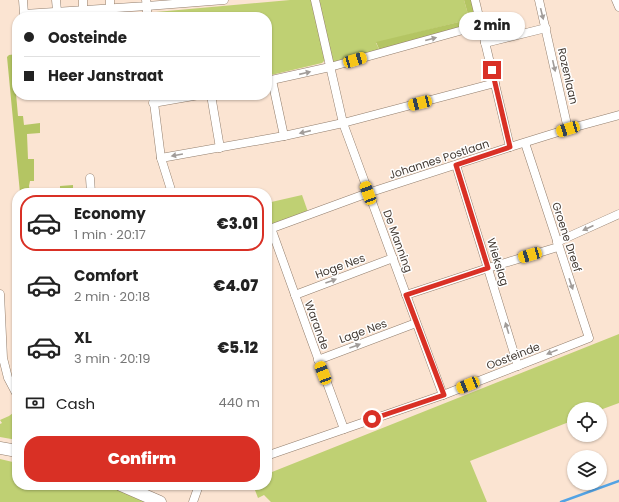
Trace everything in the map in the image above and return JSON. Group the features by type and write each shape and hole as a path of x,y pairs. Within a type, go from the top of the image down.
{"main road":[{"path":"0,448 12,450"},
{"path":"132,490 160,502"}],"street":[{"path":"23,0 24,12"},
{"path":"56,0 57,11"},
{"path":"82,0 83,10"},
{"path":"46,12 83,10 110,4 224,0"},
{"name":"De Manning","path":"316,0 343,123 416,324 444,395"},
{"path":"475,0 510,147"},
{"name":"Rozenlaan","path":"539,0 568,129"},
{"path":"616,0 619,7"},
{"path":"272,80 330,67 481,25"},
{"path":"485,43 546,28"},
{"path":"161,158 284,136 343,123 495,83"},
{"path":"272,92 284,136"},
{"path":"153,100 161,158 170,188"},
{"path":"212,100 220,148"},
{"name":"Johannes Postlaan","path":"272,228 368,193 510,147 619,115"},
{"name":"Groene Dreef","path":"525,143 588,338"},
{"name":"Wiekslag","path":"456,165 518,366"},
{"path":"90,178 91,188"},
{"path":"406,295 557,244 619,214"},
{"name":"Warande","path":"272,237 344,429"},
{"name":"Hoge Nes","path":"295,295 393,258"},
{"path":"0,294 3,358 8,378 12,386"},
{"name":"Lage Nes","path":"318,360 416,324"},
{"name":"Oosteinde","path":"272,454 444,395 588,338"},
{"path":"193,502 197,490"}],"green space":[{"path":"290,0 311,0 325,60 322,63 272,75 272,12 156,12"},
{"path":"319,0 464,0 469,18 467,20 376,43 380,51 333,62"},
{"path":"464,0 471,0 477,23 380,51 376,42 467,20 469,18"},
{"path":"12,55 12,100 17,100 18,116 23,116 24,125 40,123 40,133 27,134 28,159 34,159 34,181 30,181 29,188 20,188 7,57"},
{"path":"73,185 73,188 60,188 60,186"},
{"path":"302,195 308,212 272,225 272,202"},
{"path":"619,334 619,403 607,407 607,402 567,402 567,423 470,461 487,502 271,502 264,495 258,498 255,490 272,490 272,472"},
{"path":"12,414 12,439 0,437 0,424 2,423 0,420"},
{"path":"0,459 12,462 12,490 127,490 152,502 0,502"}],"waterway":[{"path":"561,502 619,481"}],"route":[{"path":"372,419 444,395 406,295 488,268 456,165 510,147 492,70"}]}
